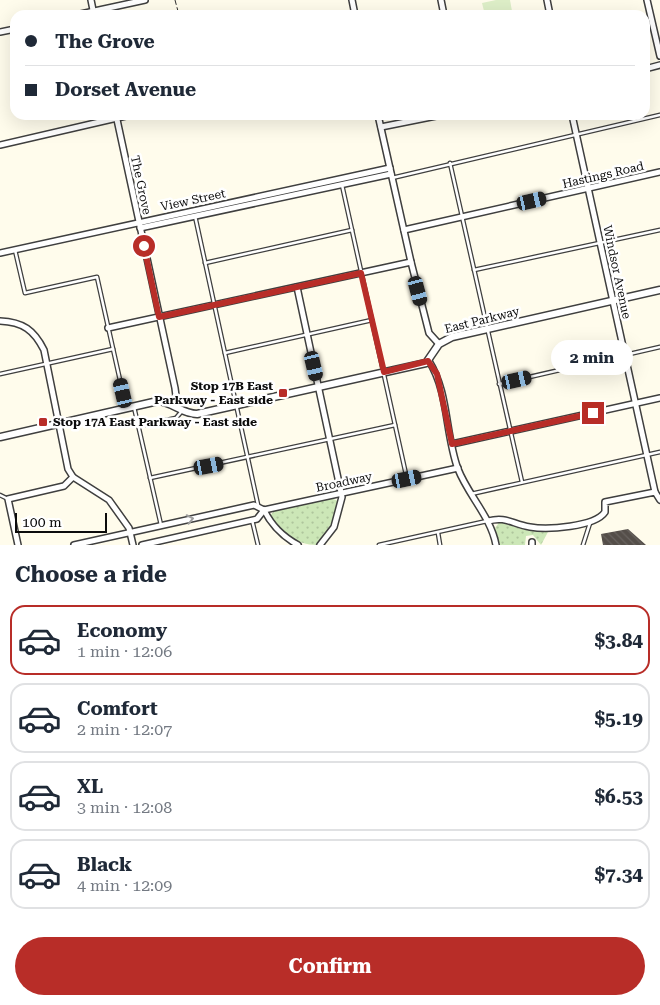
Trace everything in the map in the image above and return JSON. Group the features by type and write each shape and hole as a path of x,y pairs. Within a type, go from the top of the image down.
{"street":[{"path":"106,10 145,0"},
{"path":"650,13 660,56"},
{"path":"0,145 101,120"},
{"name":"The Grove","path":"118,120 175,388 176,396 171,404"},
{"path":"379,120 429,333 439,344"},
{"path":"381,127 416,120"},
{"name":"Windsor Avenue","path":"573,120 655,492"},
{"name":"Hastings Road","path":"404,230 660,172"},
{"name":"View Street","path":"140,225 195,216 391,173"},
{"name":"View Street","path":"0,253 391,173"},
{"path":"108,328 411,262"},
{"path":"297,287 342,501 334,527 320,545"},
{"name":"East Parkway","path":"428,361 439,344 452,336 660,290"},
{"path":"0,321 11,321 24,326 37,335 48,363 68,469 73,477 109,500 130,532 133,545"},
{"path":"0,437 158,401 171,404 182,411 197,414 428,361 437,374 458,468 470,494 488,521 496,545"},
{"path":"452,444 660,398"},
{"name":"Broadway","path":"142,545 166,542 257,519 264,510 458,468"},
{"path":"18,545 8,499 64,486 73,477"},
{"path":"488,521 500,518 530,527 557,528 590,522 602,517 605,512 605,502 655,492 660,500"},
{"path":"74,545 254,505 264,510 276,529 285,538 298,545"}],"lane":[{"path":"391,173 450,163 637,120"},
{"path":"450,163 522,482"},
{"path":"342,184 407,479"},
{"path":"195,216 258,507"},
{"path":"205,263 352,230"},
{"path":"474,270 660,230"},
{"path":"15,250 25,293 98,277 127,408"},
{"path":"224,354 372,320"},
{"path":"499,384 660,347"},
{"path":"0,374 113,349"},
{"path":"134,407 161,525"},
{"path":"139,426 176,418 182,411"},
{"path":"150,478 395,425"},
{"path":"470,494 660,452"},
{"path":"0,495 8,499"},
{"path":"252,520 258,545"},
{"path":"379,545 488,521"},
{"path":"583,545 590,522"},
{"path":"438,533 440,545"}],"green space":[{"path":"510,0 512,10 484,10 482,3"},
{"path":"331,498 338,501 336,513 317,545 303,543 290,537 279,528 270,516 274,511"},
{"path":"497,521 525,530 548,532 541,545 533,535 526,536 525,545 500,545 495,528 498,524"}],"building":[{"path":"628,529 646,545 603,545 601,534"}],"place":[{"name":"Stop 17B East Parkway - East side","path":"283,393"},
{"name":"Stop 17A East Parkway - East side","path":"43,422"}],"route":[{"path":"144,246 159,317 361,273 384,372 428,361 437,374 452,444 593,413"}]}
